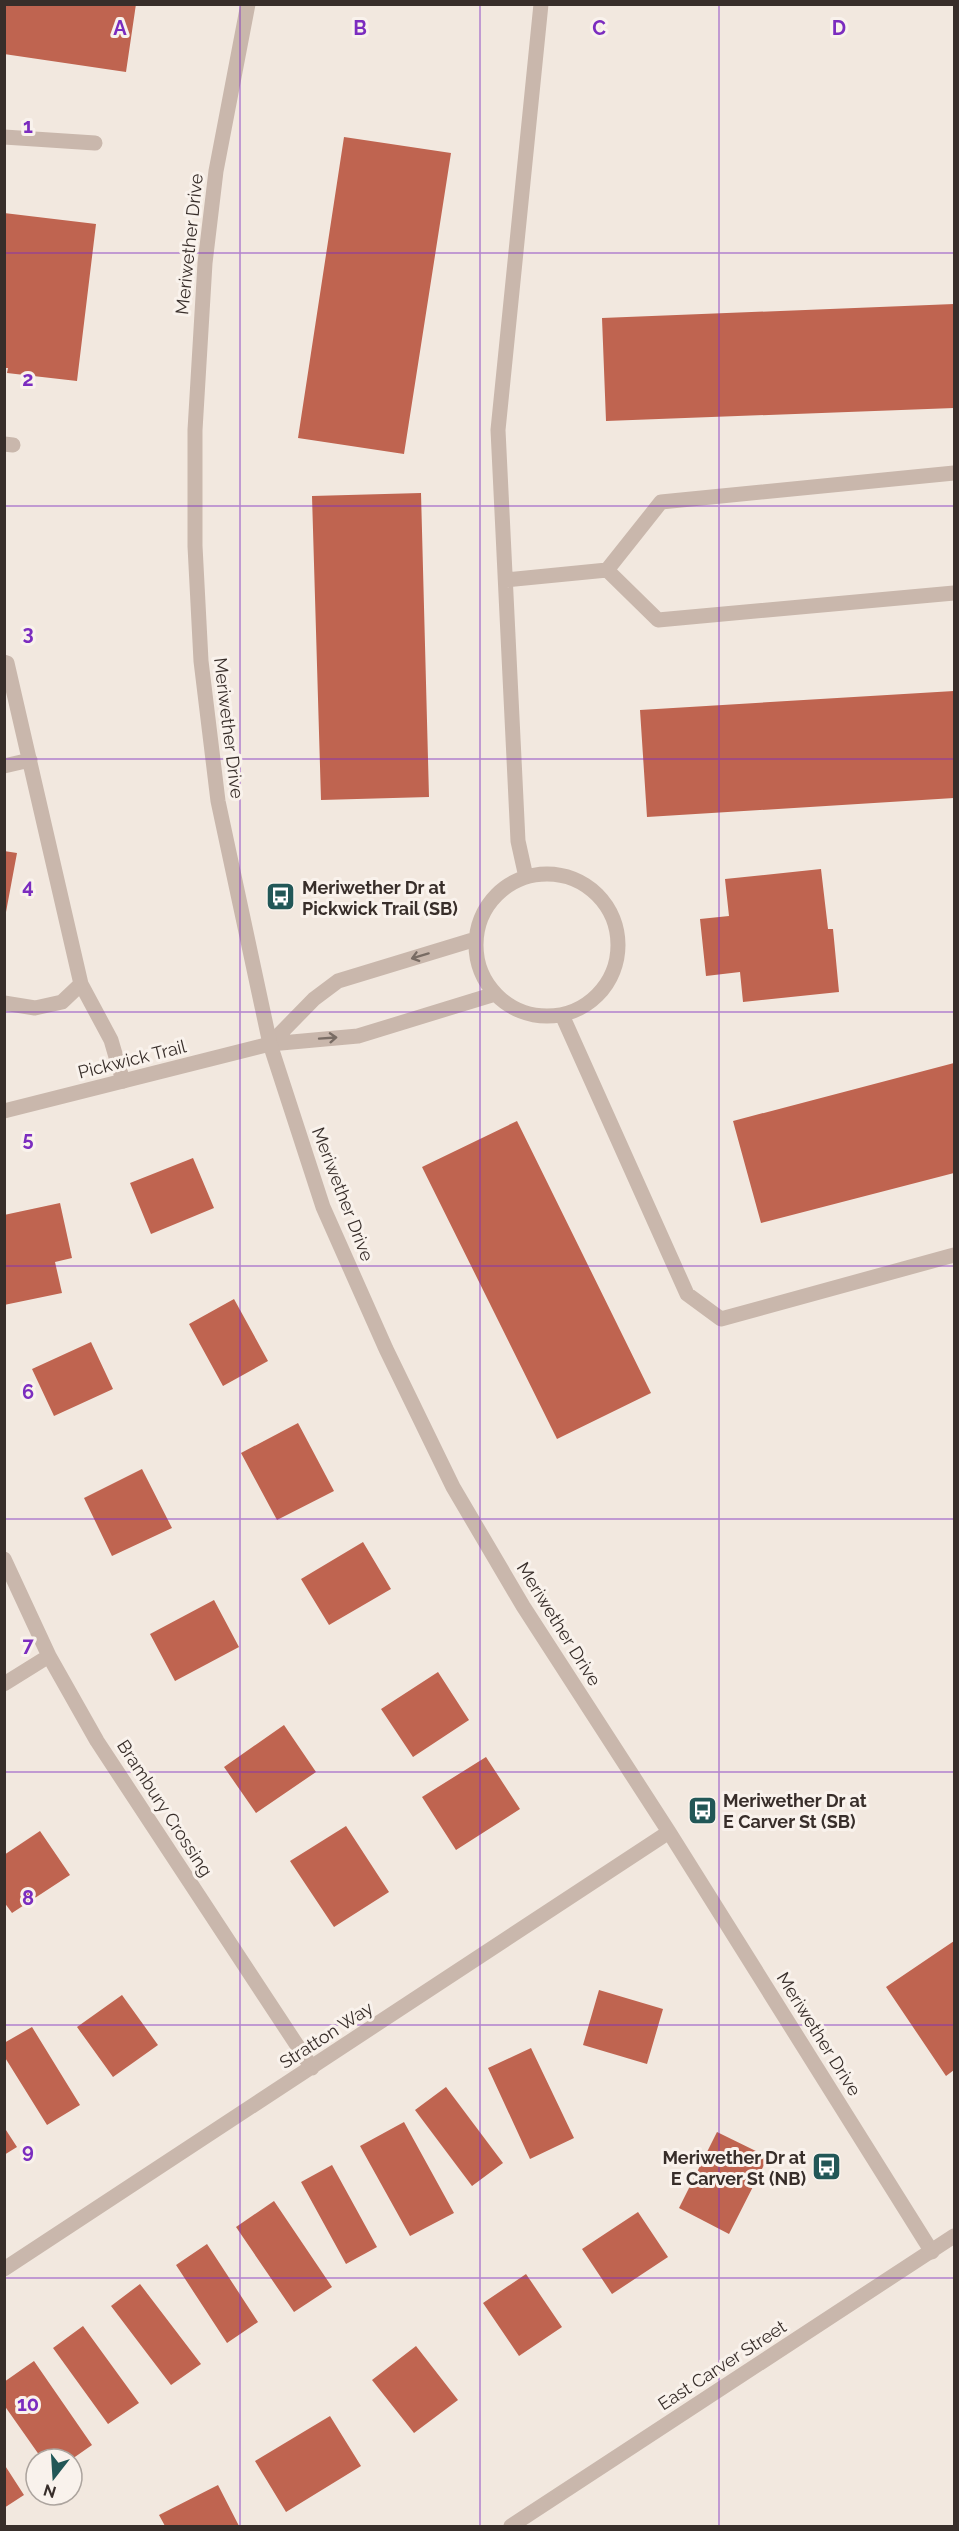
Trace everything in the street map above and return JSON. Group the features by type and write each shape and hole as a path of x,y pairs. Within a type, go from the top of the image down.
{"street":[{"name":"Meriwether Drive","path":"249,4 216,171 205,263 195,430 195,546 201,661 218,801 270,1044 323,1207 386,1348 453,1487 523,1606 669,1832 932,2252"},
{"path":"526,877 518,840 498,430 541,4"},
{"path":"4,136 95,143"},
{"path":"506,580 607,570 661,502 954,474"},
{"path":"607,570 658,620 954,593"},
{"path":"4,662 8,663 81,984 111,1040 123,1081"},
{"path":"4,766 30,760"},
{"path":"549,873 572,878 592,889 607,905 616,927 619,950 614,973 601,992 583,1007 562,1015 538,1016 515,1008 495,994 484,978 477,959 476,939 480,919 491,900 507,886 526,877 549,873"},
{"path":"270,1044 314,999 338,981 476,939"},
{"path":"4,1003 34,1008 62,1002 81,984"},
{"name":"Pickwick Trail","path":"4,1111 270,1044 358,1036 495,994"},
{"path":"562,1015 687,1294 721,1319 954,1255"},
{"name":"Brambury Crossing","path":"4,1559 50,1656 97,1742 312,2068"},
{"path":"4,1684 50,1656"},
{"name":"Stratton Way","path":"4,2269 669,1832"},
{"name":"East Carver Street","path":"511,2526 954,2236"}],"building":[{"path":"4,4 136,4 126,72 4,54"},
{"path":"344,137 451,153 404,454 298,438"},
{"path":"4,213 96,224 77,381 7,373 8,368 4,368"},
{"path":"954,304 954,408 606,421 602,318"},
{"path":"421,493 429,797 321,800 312,496"},
{"path":"954,691 954,798 647,817 640,710"},
{"path":"4,851 17,853 6,912 4,912"},
{"path":"821,869 828,929 833,929 839,992 743,1002 740,972 706,976 700,919 729,916 725,879"},
{"path":"954,1063 954,1173 761,1223 733,1121"},
{"path":"517,1121 651,1393 557,1439 422,1167"},
{"path":"193,1158 214,1208 151,1234 130,1183"},
{"path":"60,1203 72,1258 55,1262 62,1293 4,1305 4,1215"},
{"path":"234,1299 268,1361 223,1386 189,1324"},
{"path":"91,1342 113,1389 54,1416 32,1369"},
{"path":"298,1423 334,1491 277,1520 241,1453"},
{"path":"142,1469 172,1528 112,1556 84,1498"},
{"path":"363,1542 391,1589 329,1625 301,1579"},
{"path":"214,1600 239,1647 175,1681 150,1634"},
{"path":"438,1672 469,1720 413,1757 381,1709"},
{"path":"284,1725 316,1772 256,1813 224,1767"},
{"path":"486,1757 520,1809 456,1850 422,1797"},
{"path":"346,1826 389,1892 334,1927 290,1861"},
{"path":"40,1831 70,1875 12,1913 4,1902 4,1855"},
{"path":"954,1941 954,2070 946,2076 886,1987"},
{"path":"599,1990 663,2009 647,2064 583,2045"},
{"path":"122,1995 158,2045 113,2077 77,2027"},
{"path":"32,2027 80,2105 47,2125 4,2056 4,2043"},
{"path":"531,2048 574,2138 530,2159 488,2068"},
{"path":"446,2087 503,2163 472,2186 415,2110"},
{"path":"404,2122 454,2213 410,2236 360,2146"},
{"path":"4,2127 17,2147 4,2155"},
{"path":"717,2132 768,2157 729,2234 679,2208"},
{"path":"332,2165 377,2247 346,2264 301,2182"},
{"path":"274,2201 332,2287 294,2312 236,2227"},
{"path":"638,2212 668,2257 612,2294 582,2249"},
{"path":"207,2244 258,2322 227,2343 176,2265"},
{"path":"526,2274 562,2327 519,2356 483,2303"},
{"path":"140,2284 201,2364 171,2385 111,2306"},
{"path":"83,2326 139,2403 108,2424 53,2348"},
{"path":"416,2346 458,2400 414,2433 372,2380"},
{"path":"34,2361 92,2445 84,2451 84,2447 34,2447 4,2405 4,2382"},
{"path":"330,2416 361,2466 286,2512 255,2461"},
{"path":"4,2464 24,2495 4,2508"},
{"path":"218,2485 239,2526 165,2526 159,2515"}],"place":[{"name":"Meriwether Dr at Pickwick Trail (SB)","path":"281,897"},
{"name":"Meriwether Dr at E Carver St (SB)","path":"702,1810"},
{"name":"Meriwether Dr at E Carver St (NB)","path":"827,2167"}]}
